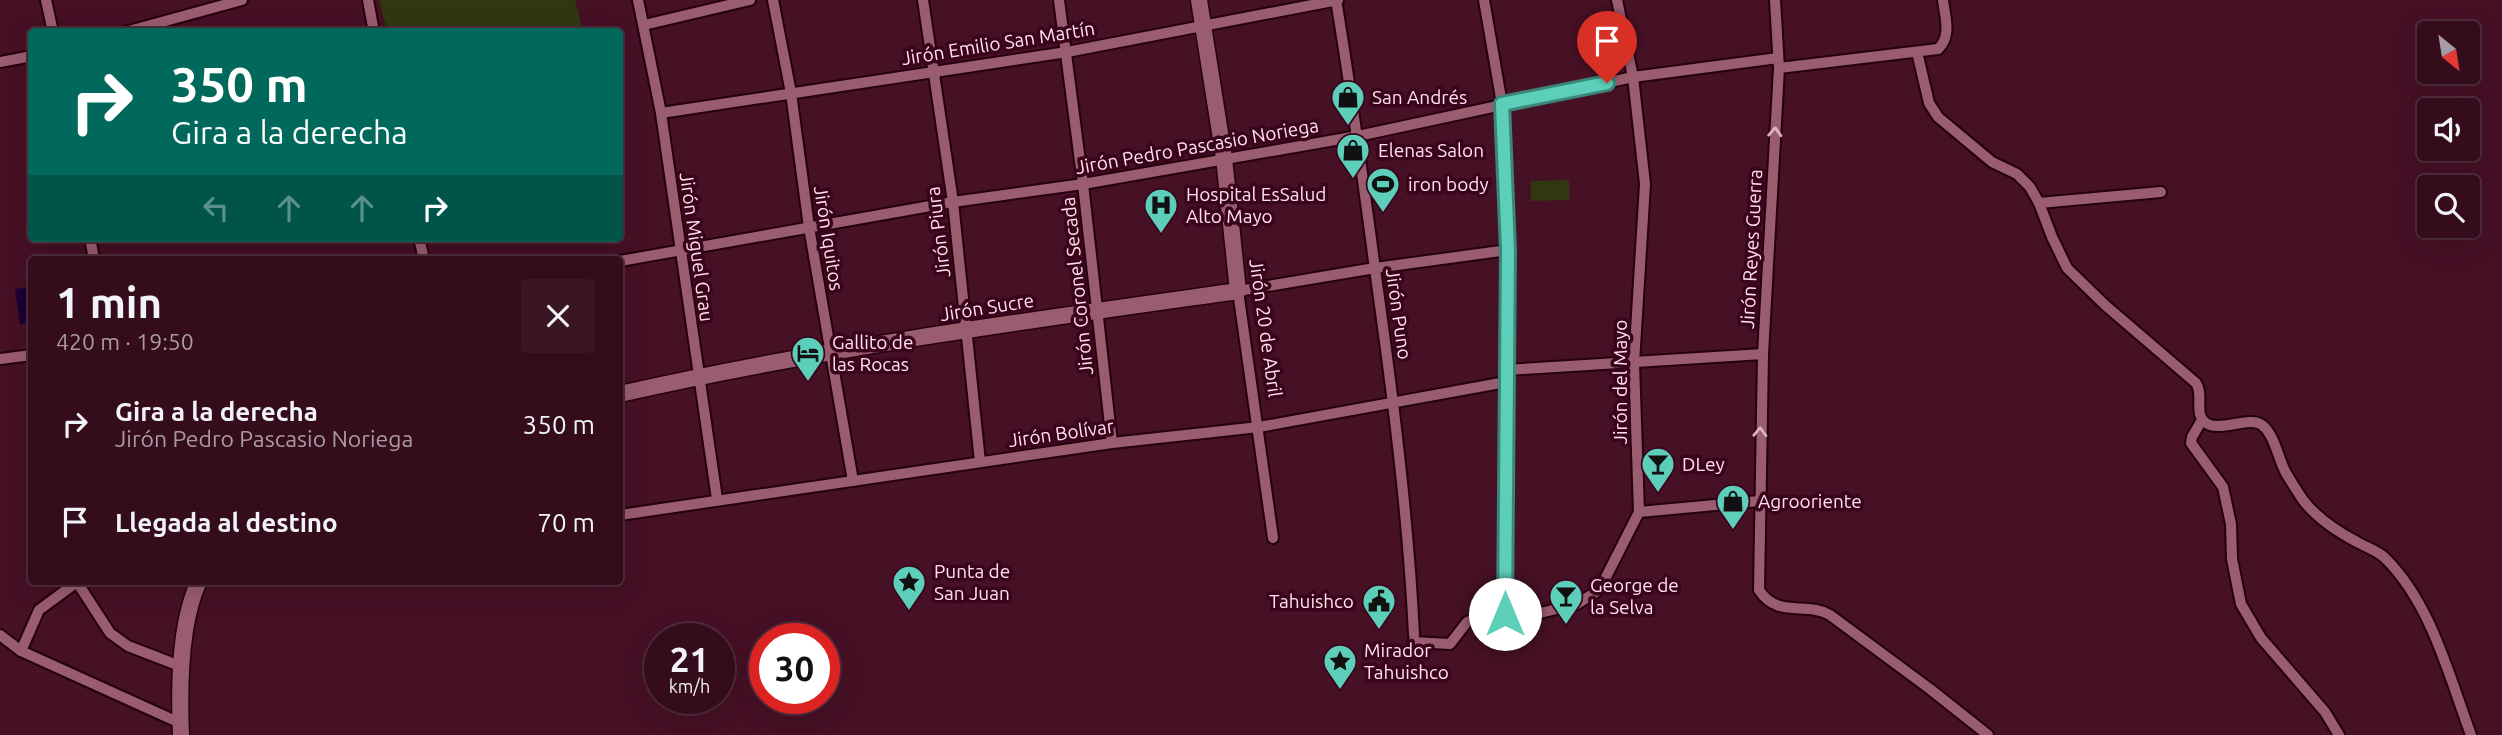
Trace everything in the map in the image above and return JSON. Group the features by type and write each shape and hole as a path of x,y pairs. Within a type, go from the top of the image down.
{"street":[{"path":"46,0 52,28"},
{"path":"137,28 215,3 242,0"},
{"path":"368,0 373,28"},
{"name":"Jirón Miguel Grau","path":"638,0 662,113 717,499"},
{"path":"644,25 750,0"},
{"name":"Jirón Iquitos","path":"773,0 791,93 809,227 853,481"},
{"name":"Jirón Piura","path":"923,0 953,202 980,462"},
{"name":"Jirón Coronel Secada","path":"1059,0 1112,443"},
{"name":"Jirón 20 de Abril","path":"1199,0 1224,158 1238,291 1273,538"},
{"name":"Jirón Emilio San Martín","path":"662,113 1067,52 1337,0"},
{"name":"Jirón Puno","path":"1337,0 1394,402 1410,571 1413,638 1450,644"},
{"path":"1484,0 1502,104 1508,250 1505,614"},
{"name":"Jirón del Mayo","path":"1450,644 1467,622 1487,613 1532,615 1577,604 1596,592 1639,512 1634,363 1645,184 1633,77 1617,0"},
{"name":"Jirón Reyes Guerra","path":"1774,0 1779,63 1763,354 1759,590 1763,597 1782,608 1818,610 1830,615 1988,735"},
{"name":"Jirón Pedro Pascasio Noriega","path":"623,260 953,202 1083,184 1358,136 1633,77 1938,49 1945,42 1947,33 1943,0"},
{"path":"1917,52 1929,103 1938,117 1992,162 2017,174 2030,187 2067,268 2105,305 2199,386 2199,409 2203,420 2212,426 2252,421 2261,423 2268,432 2285,472 2304,502 2339,533 2383,556 2409,586 2425,612 2471,735"},
{"path":"0,62 28,57"},
{"path":"2039,203 2161,192"},
{"path":"1238,291 1375,268 1508,250"},
{"name":"Jirón Sucre","path":"623,393 698,376 968,331 1238,291"},
{"path":"1506,370 1763,354"},
{"path":"0,359 28,356"},
{"name":"Jirón Bolívar","path":"623,514 1112,443 1259,427 1506,382"},
{"path":"2203,420 2191,443 2223,487 2231,524 2232,559 2241,604 2262,638 2325,712 2339,735"},
{"path":"1639,512 1759,501"},
{"path":"21,650 39,610 74,585"},
{"path":"80,585 110,633 128,646 180,666"},
{"path":"0,635 21,650 181,729 180,666 193,593 197,585"}],"green space":[{"path":"379,0 575,0 582,28 386,28"},
{"path":"1569,180 1569,200 1531,201 1531,181"}],"shaded area":[{"path":"28,287 28,323 20,324 15,289"}],"place":[{"name":"San Andrés","path":"1348,127"},
{"name":"Elenas Salon","path":"1353,180"},
{"name":"iron body","path":"1383,214"},
{"name":"Hospital EsSalud Alto Mayo","path":"1161,235"},
{"name":"Gallito de las Rocas","path":"808,383"},
{"name":"DLey","path":"1658,494"},
{"name":"Agrooriente","path":"1733,531"},
{"name":"Punta de San Juan","path":"909,612"},
{"name":"George de la Selva","path":"1566,626"},
{"name":"Tahuishco","path":"1379,631"},
{"name":"Mirador Tahuishco","path":"1340,691"}],"route":[{"path":"1505,614 1508,250 1502,104 1607,83"}]}
